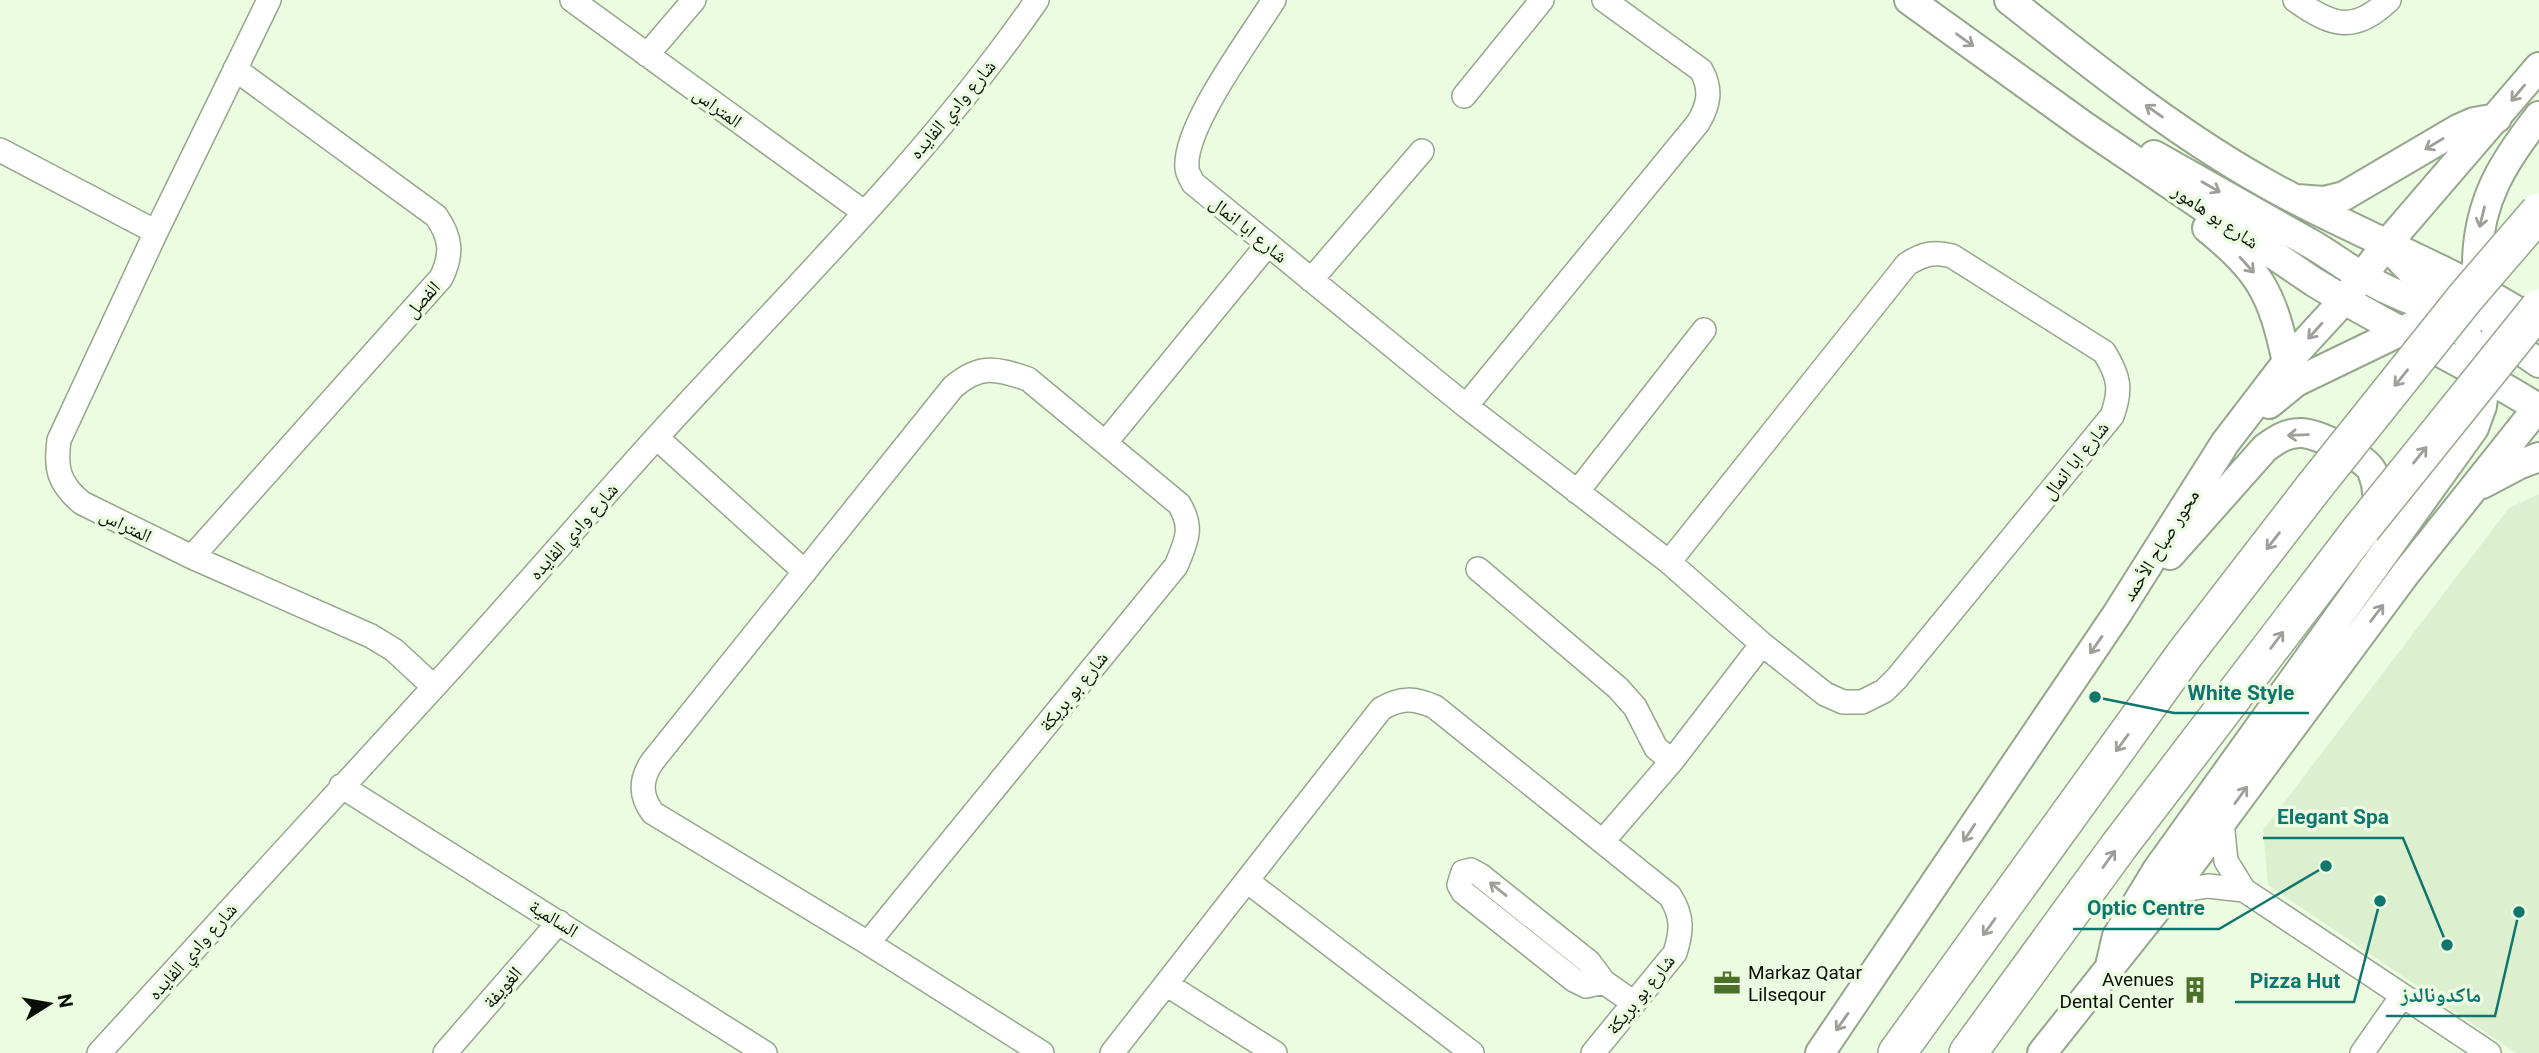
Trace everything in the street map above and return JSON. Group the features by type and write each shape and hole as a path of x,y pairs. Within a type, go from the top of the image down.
{"highway":[{"path":"1897,1053 2185,654 2465,298 2539,212"},
{"path":"1968,1053 2119,846 2362,528 2536,316"}],"street":[{"name":"المتراس","path":"269,0 59,440 59,474 68,492 82,503 192,556 371,636 394,650 434,687"},
{"name":"المتراس","path":"572,0 865,213"},
{"path":"647,55 694,0"},
{"name":"شارع وادي الفايده","path":"99,1053 865,213 945,121 1007,43 1037,0"},
{"name":"شارع ابا انمال","path":"1274,0 1198,121 1191,141 1187,170 1193,183 1466,406 1669,562 1762,644 1825,694 1843,702 1862,702 1884,691 1897,678 2112,416 2118,401 2119,385 2114,369 2104,352 1952,256 1941,252 1919,257 1907,264 1669,562"},
{"path":"1464,96 1542,0"},
{"path":"1466,406 1707,109 1708,81 1701,70 1604,0"},
{"name":"شارع بو هامور","path":"1909,0 2084,126 2344,300 2486,375 2539,407"},
{"path":"2009,0 2116,85 2195,140 2294,199 2536,316"},
{"path":"2295,0 2319,17 2339,23 2358,22 2376,13 2389,0"},
{"name":"محور صباح الأحمد","path":"1821,1053 2117,614 2225,443 2287,362 2344,300 2386,245 2539,67"},
{"name":"الفصل","path":"192,556 441,278 448,263 450,247 445,230 436,216 236,69"},
{"path":"2042,1053 2170,892 2468,493 2539,407 2512,382 2500,365 2476,287 2478,231 2485,203 2498,176 2539,116"},
{"path":"2294,199 2324,201 2344,197 2458,129 2474,122 2497,118"},
{"path":"2084,126 2137,146 2329,254 2362,276 2410,300 2454,316 2486,323 2536,316"},
{"path":"2084,126 2231,247 2251,268 2271,302 2287,362"},
{"path":"0,150 156,232"},
{"path":"1311,280 1422,151"},
{"path":"1106,442 1268,244"},
{"path":"2110,966 2117,936 2157,870 2474,428 2482,406 2486,375 2471,342 2454,316 2386,245"},
{"path":"2225,443 2296,382 2427,319 2454,316"},
{"path":"2486,323 2539,363"},
{"path":"1577,492 1704,330"},
{"name":"شارع بو بريكة","path":"867,943 1176,566 1188,532 1187,517 1179,504 1106,442 1028,379 996,370 969,373 953,387 644,774 644,802 653,813 1042,1053"},
{"path":"2117,614 2265,447 2282,436 2301,432 2319,436 2363,461 2371,469 2379,494 2369,575"},
{"path":"657,438 805,572"},
{"path":"2468,493 2499,474 2539,457"},
{"path":"1478,569 1618,688 1635,707 1656,748 1672,761"},
{"path":"1602,841 1672,761 1762,644"},
{"name":"شارع بو بريكة","path":"1112,1053 1381,709 1394,701 1409,699 1420,700 1435,707 1670,896 1677,908 1681,920 1681,935 1675,953 1593,1053"},
{"name":"السالمية","path":"341,786 765,1053"},
{"path":"2222,822 2226,861 2244,890 2489,1053"},
{"path":"1604,982 1586,986 1574,980 1463,892 1459,885 1463,872 1471,870 1479,875 1589,962 1604,982 1634,1003"},
{"path":"1247,881 1472,1053"},
{"path":"2170,892 2208,886 2244,890"},
{"path":"1521,938 1535,919"},
{"name":"الغويفة","path":"445,1053 559,922"},
{"path":"1166,984 1275,1053"},
{"path":"2362,1053 2402,996"}],"shaded area":[{"path":"2539,494 2539,1053 2516,1053 2268,885 2263,830 2509,508"}],"place":[{"name":"White Style","path":"2095,697"},
{"name":"Optic Centre","path":"2326,866"},
{"name":"Pizza Hut","path":"2380,901"},
{"name":"ماكدونالدز","path":"2519,912"},
{"name":"Elegant Spa","path":"2447,945"},
{"name":"Markaz Qatar Lilseqour","path":"1727,983"},
{"name":"Avenues Dental Center","path":"2195,990"}]}
